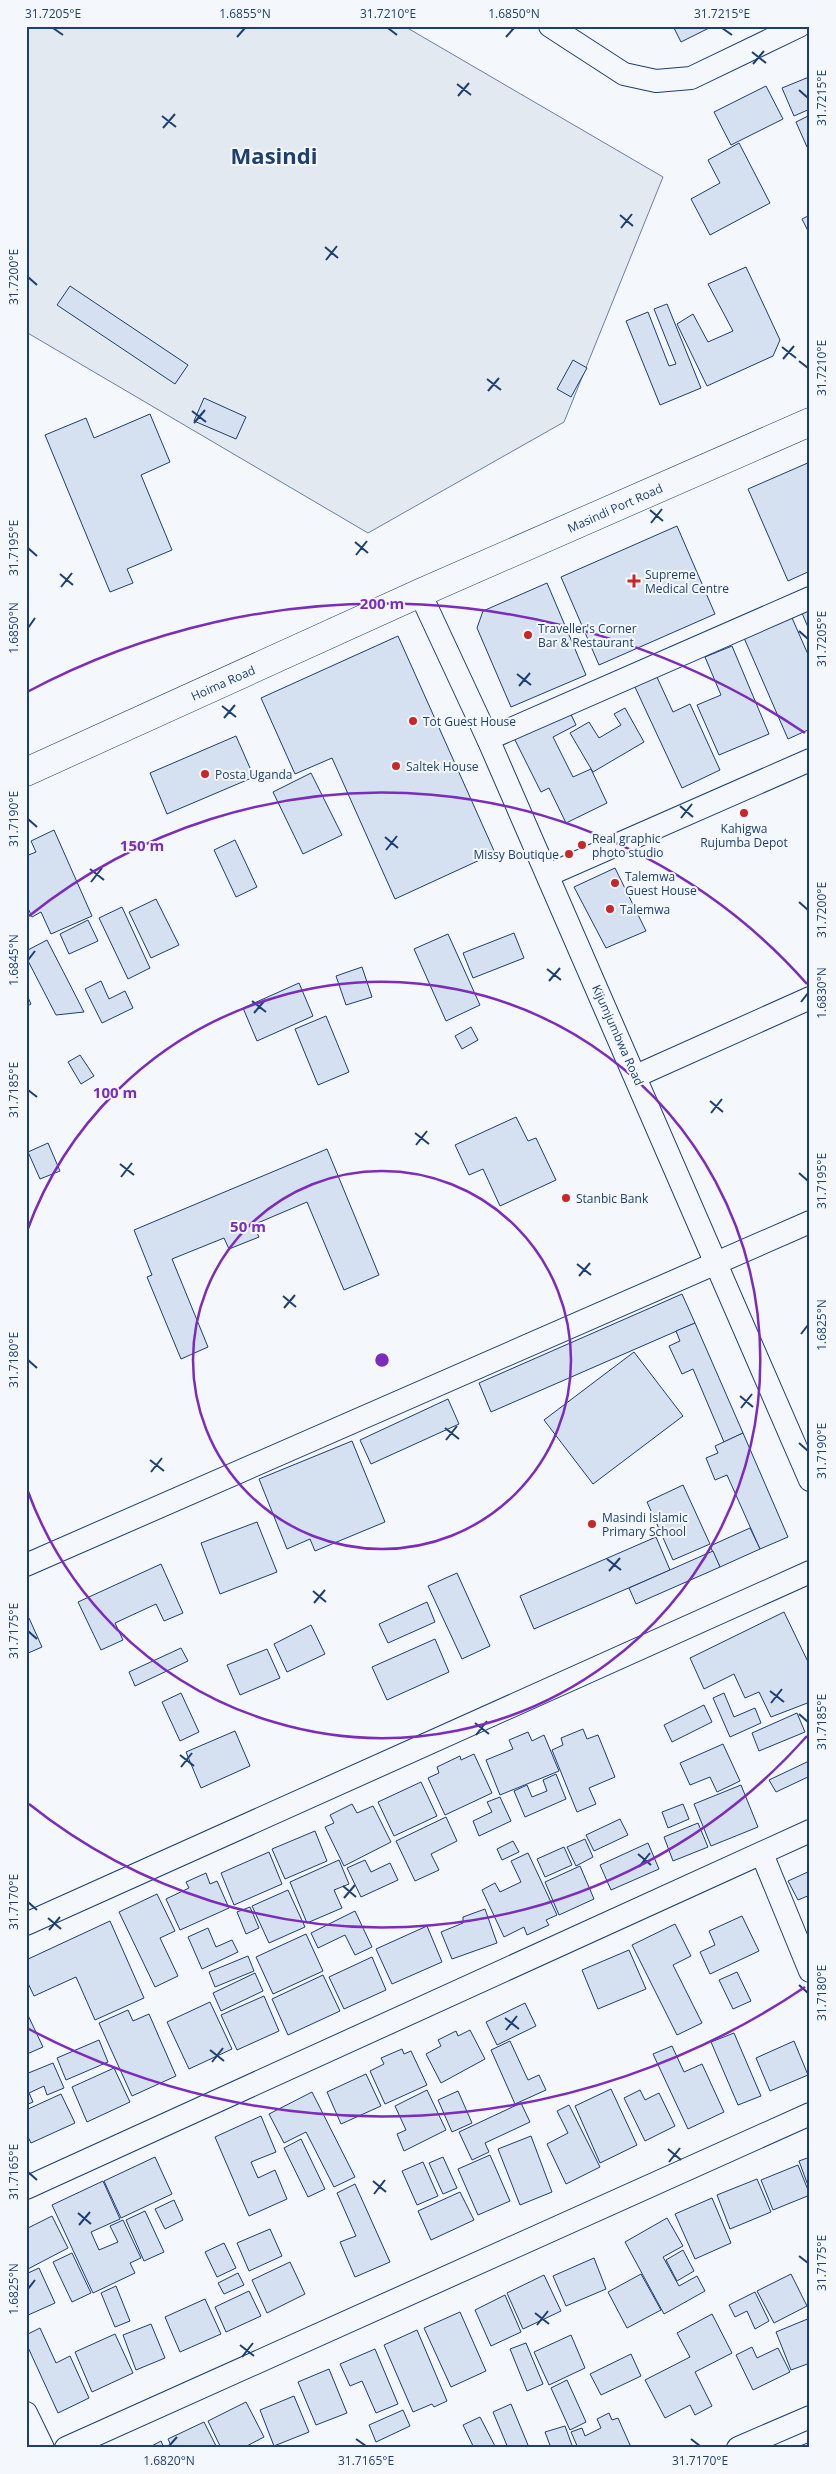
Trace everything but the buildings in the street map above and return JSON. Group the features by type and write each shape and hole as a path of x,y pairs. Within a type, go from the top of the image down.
{"main road":[{"name":"Masindi Port Road","path":"420,593 810,422"},
{"name":"Hoima Road","path":"26,772 420,593"}],"street":[{"path":"550,26 624,74 656,81 691,78 799,26"},
{"name":"Kijumjumbwa Road","path":"420,593 488,739 548,875 810,1480"},
{"path":"488,739 810,598"},
{"path":"548,875 810,760"},
{"path":"636,1076 810,998"},
{"path":"26,1565 810,1222"},
{"path":"26,1924 810,1572"},
{"path":"26,2188 810,1831"},
{"path":"762,1854 810,1971"},
{"path":"66,2448 810,2114"},
{"path":"26,2413 42,2448"},
{"path":"738,2448 810,2417"}],"shaded area":[{"path":"26,26 404,26 663,177 564,422 368,533 26,332"}],"place":[{"name":"Supreme Medical Centre","path":"634,581"},
{"name":"Traveller's Corner Bar & Restaurant","path":"528,635"},
{"name":"Tot Guest House","path":"413,721"},
{"name":"Saltek House","path":"396,766"},
{"name":"Posta Uganda","path":"205,774"},
{"name":"Kahigwa Rujumba Depot","path":"744,813"},
{"name":"Real graphic photo studio","path":"582,845"},
{"name":"Missy Boutique","path":"569,854"},
{"name":"Talemwa Guest House","path":"615,883"},
{"name":"Talemwa","path":"610,909"},
{"name":"Stanbic Bank","path":"566,1198"},
{"name":"Masindi Islamic Primary School","path":"592,1524"}],"district":[{"name":"Masindi","path":"274,155"}]}
